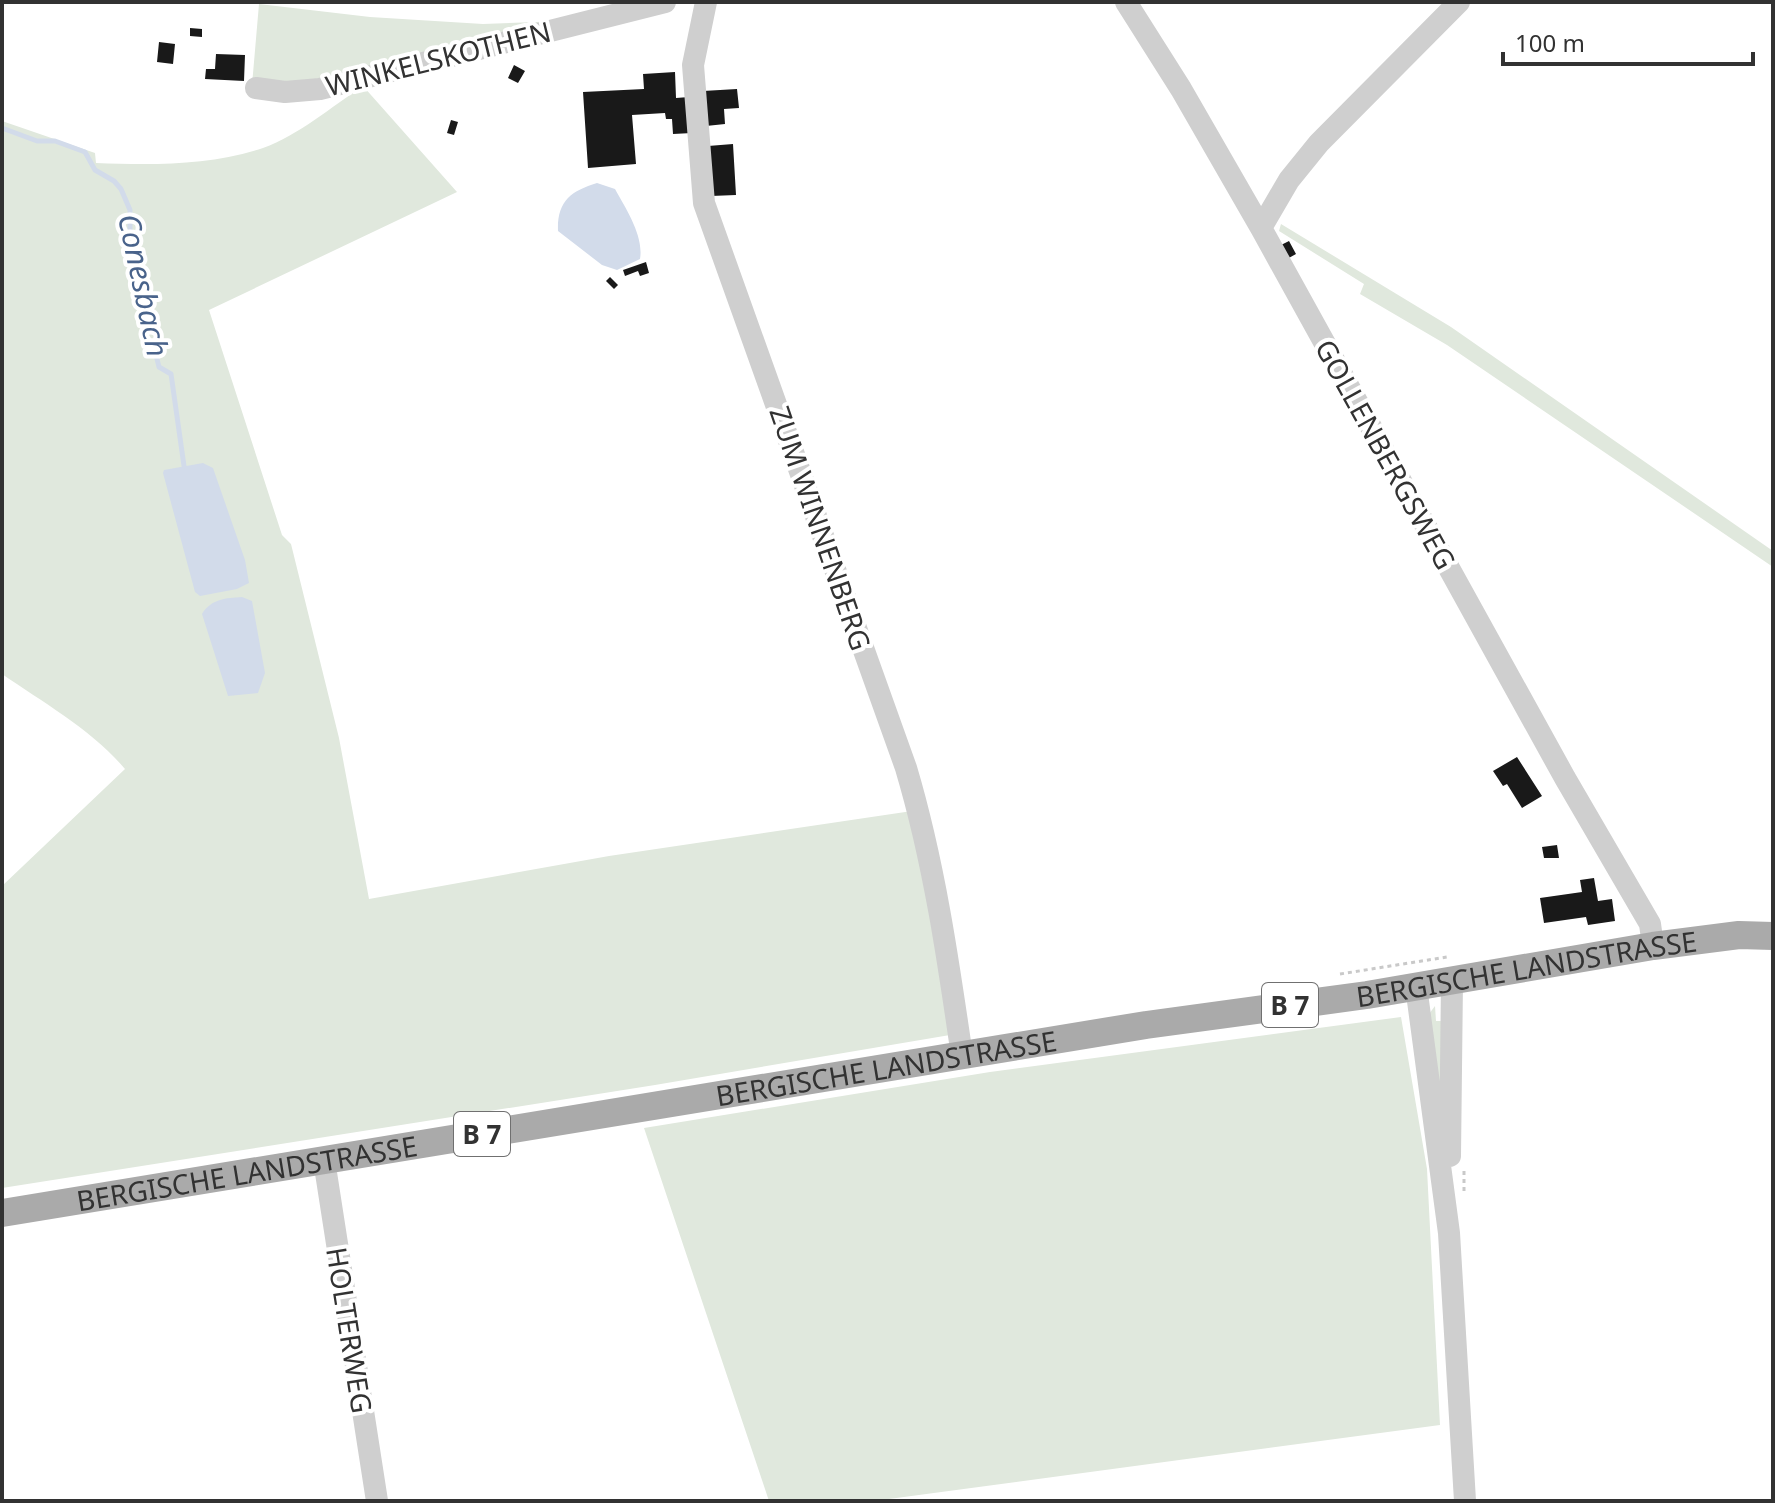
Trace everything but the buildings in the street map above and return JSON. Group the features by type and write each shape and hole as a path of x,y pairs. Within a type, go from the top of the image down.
{"main road":[{"name":"BERGISCHE LANDSTRASSE","path":"2,1213 1146,1025 1452,981 1653,946 1739,935 1773,936"}],"street":[{"name":"WINKELSKOTHEN","path":"256,88 285,92 320,89 665,2"},
{"name":"ZUM WINNENBERG","path":"706,2 693,65 704,203 906,768 919,812 946,941 962,1056"},
{"name":"GOLLENBERGSWEG","path":"1126,2 1181,89 1261,228 1565,778 1650,924 1653,946"},
{"path":"1261,228 1289,180 1319,143 1459,2"},
{"path":"1452,981 1449,1233 1465,1501"},
{"path":"1416,986 1449,1233"},
{"name":"HOLTERWEG","path":"324,1160 377,1501"}],"shaded area":[{"path":"259,4 370,17 483,24 565,21 368,76 252,85"},
{"path":"363,86 457,192 209,310 282,535 291,544 339,738 369,899 609,856 912,811 950,1035 2,1188 2,886 125,769 83,729 2,674 2,121 95,153 96,163 201,161 243,154 276,142"},
{"path":"1281,224 1451,327 1773,551 1773,567 1447,345 1360,294 1364,284 1279,231"},
{"path":"1435,1006 1436,1021 1443,1021 1443,1110 1429,1014"},
{"path":"1401,1017 1427,1169 1440,1425 874,1501 769,1501 644,1128 990,1072"}],"water":[{"path":"597,183 615,189 639,241 640,259 617,270 602,265 558,231 560,212 567,199"},
{"path":"203,463 213,468 245,560 249,583 237,589 200,596 195,592 163,473 164,470"},
{"path":"242,597 252,601 265,673 258,693 228,696 202,614 214,602"}],"waterway":[{"name":"Conesbach","path":"2,128 37,141 55,141 85,152 95,170 121,189 130,210 130,250 158,330 155,351 159,367 171,374 184,466"}]}
